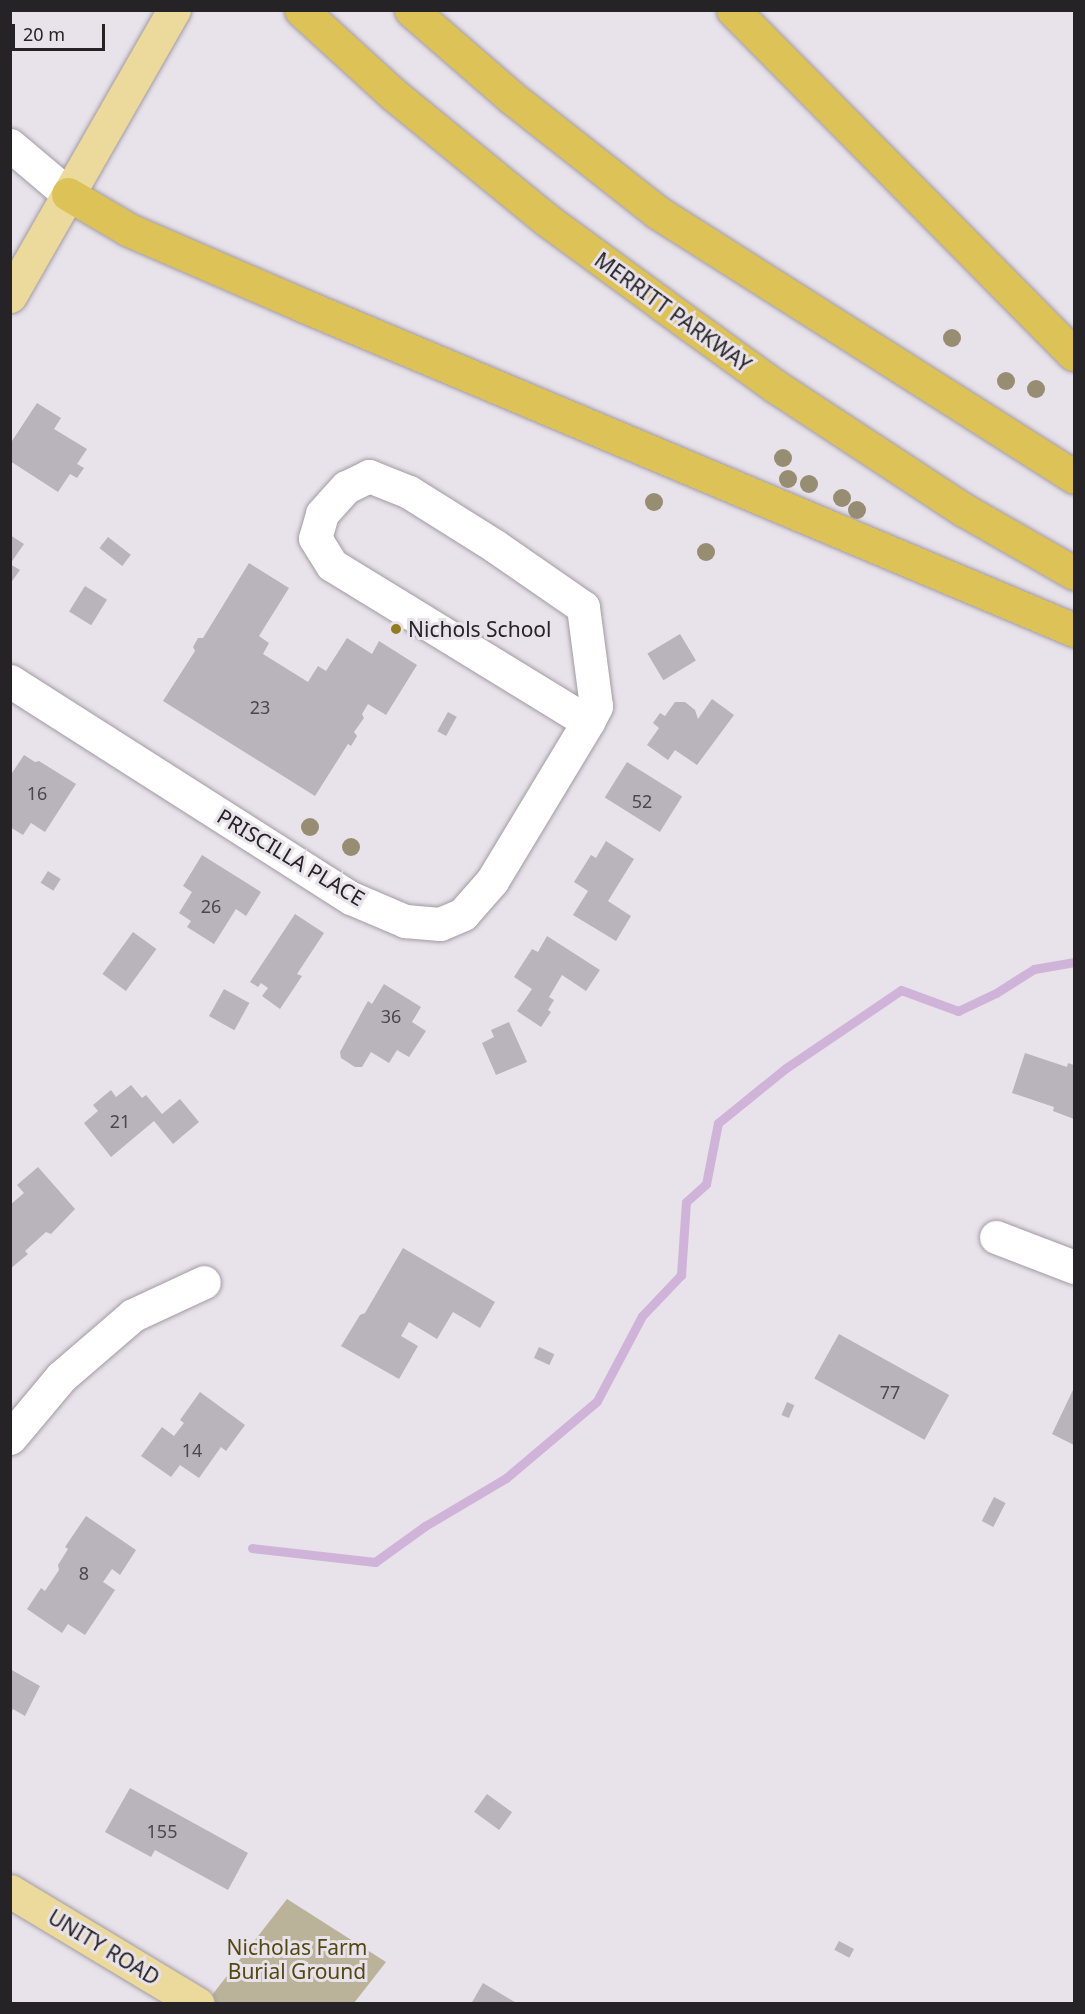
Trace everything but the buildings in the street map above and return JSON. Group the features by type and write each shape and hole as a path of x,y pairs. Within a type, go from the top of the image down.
{"highway":[{"name":"MERRITT PARKWAY","path":"301,10 393,94 547,220 663,305 775,386 954,504 1074,573"},
{"path":"411,10 510,97 657,212 1074,477"},
{"path":"733,10 1074,354"},
{"path":"68,194 129,230 302,305 1074,630"}],"main road":[{"path":"10,296 174,10"},
{"name":"UNITY ROAD","path":"10,1891 198,2004"}],"street":[{"path":"10,145 68,194"},
{"path":"369,476 409,492 495,546 583,607 592,714 332,565 315,538 322,513 346,487 369,476"},
{"name":"PRISCILLA PLACE","path":"10,681 351,898 405,921 440,924 464,914 492,881 592,714"},
{"path":"996,1237 1074,1267"},
{"path":"10,1438 61,1377 133,1315 204,1282"}],"green space":[{"name":"Nicholas Farm Burial Ground","path":"287,1899 386,1962 354,2003 205,2004"}],"waterway":[{"path":"252,1548 375,1562 425,1526 506,1478 597,1401 642,1316 681,1275 686,1202 706,1184 718,1123 786,1068 901,990 958,1011 996,993 1034,969 1074,962"}],"place":[{"name":"Nichols School","path":"396,629"}]}
